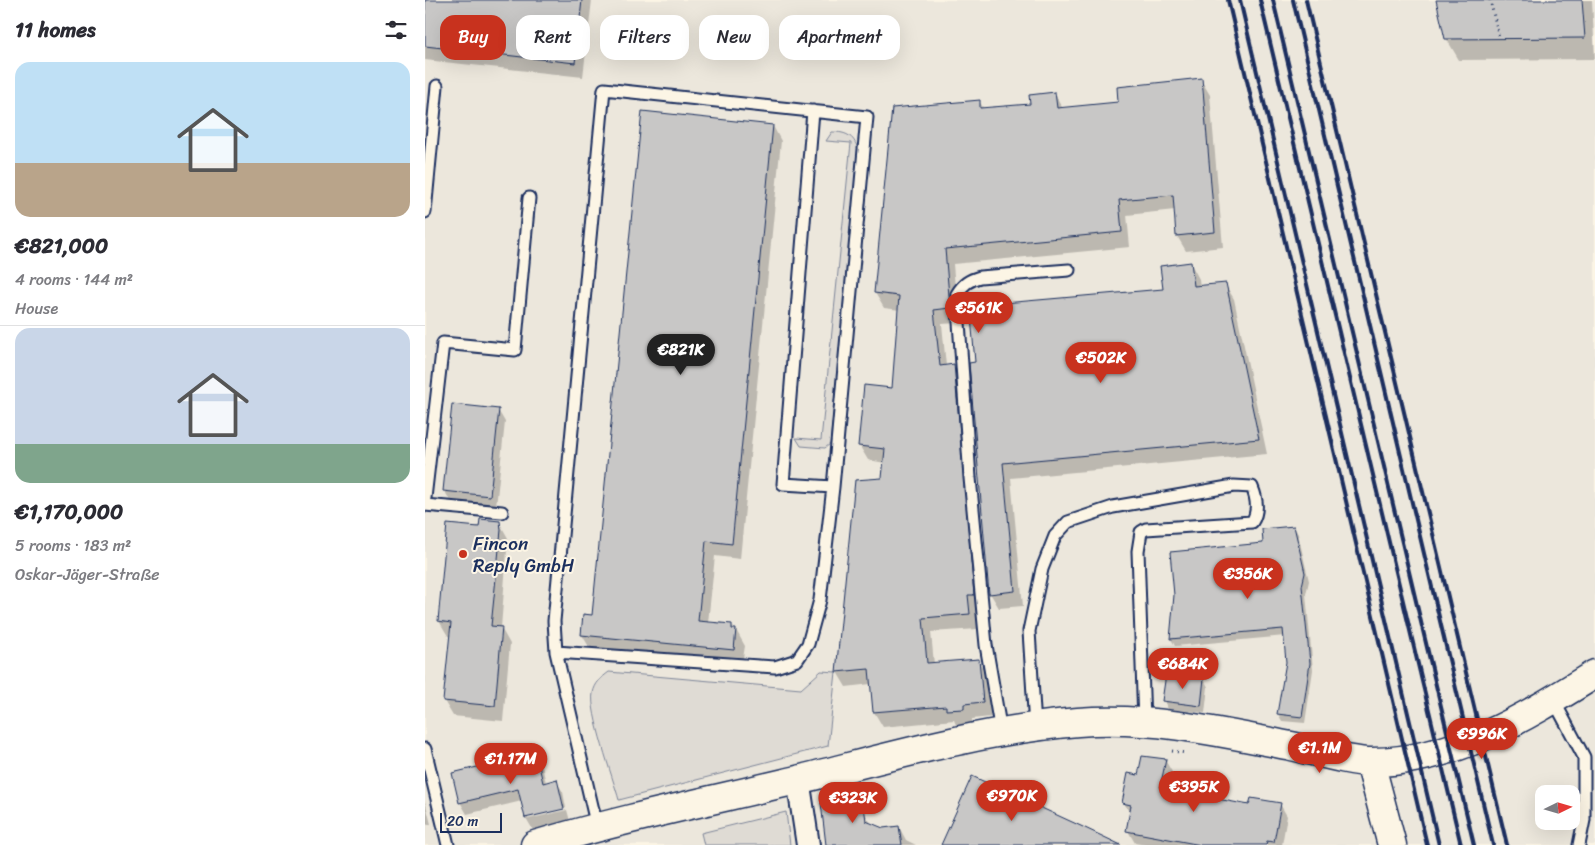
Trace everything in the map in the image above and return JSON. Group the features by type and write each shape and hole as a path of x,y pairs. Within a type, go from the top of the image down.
{"street":[{"path":"535,845 597,827 960,739 1081,722 1144,723 1215,730 1371,762 1413,758 1455,748 1495,732 1575,686 1595,653"},
{"path":"1371,762 1392,845"},
{"path":"798,779 808,845"}],"lane":[{"path":"425,212 437,86"},
{"path":"556,652 775,667 797,660 808,644 821,600 867,117 604,89 561,529 554,621 556,652 597,827"},
{"path":"813,112 783,484 833,487"},
{"path":"425,498 443,343 515,350 529,198"},
{"path":"1001,732 985,635 957,294 961,287 969,280 980,277 1069,270"},
{"path":"1035,727 1029,631 1042,568 1055,536 1068,522 1113,507 1234,486 1253,487 1257,506 1256,515 1252,522 1146,529 1141,532 1138,551 1144,723"},
{"path":"425,505 502,512"},
{"path":"1575,686 1584,757 1584,820 1579,845"},
{"path":"425,749 448,845"}],"path":[{"path":"1491,0 1499,37"},
{"path":"1171,751 1190,754"}],"shaded area":[{"path":"425,0 1595,0 1595,845 425,845"},
{"path":"832,132 850,136 859,153 830,444 825,448 801,446 796,438 821,440 851,143 826,141"},
{"path":"821,671 836,672 828,746 619,800 602,745 593,702 595,686 609,672 801,689"},
{"path":"786,812 790,845 704,845 701,833"}],"building":[{"path":"425,0 582,0 580,15 516,15 516,56 506,55 506,15 440,15 440,48 425,46"},
{"path":"1436,0 1582,0 1585,38 1445,39"},
{"path":"549,60 575,60 575,63"},
{"path":"1202,78 1215,232 1176,236 1173,195 1119,200 1122,232 945,249 950,308 934,310 940,366 954,364 974,595 968,595 970,614 923,618 927,663 979,659 983,702 964,704 964,709 946,710 946,706 873,712 869,669 836,672 855,480 882,478 885,449 858,446 864,385 892,388 899,296 874,293 892,108 980,100 980,108 1030,104 1029,95 1055,92 1057,108 1118,102 1117,87"},
{"path":"642,111 773,125 732,544 706,541 698,621 732,624 732,629 736,629 734,650 581,635 583,614 592,615"},
{"path":"1191,262 1194,286 1226,283 1259,439 1003,463 1015,591 989,594 969,363 975,362 970,306 1163,289 1160,266"},
{"path":"452,404 499,409 490,496 443,491"},
{"path":"480,519 500,521 501,530 491,626 502,627 495,706 443,701 451,623 438,621 447,524 479,527"},
{"path":"1294,526 1305,573 1302,586 1310,663 1302,717 1277,714 1286,662 1283,629 1170,639 1174,595 1170,552 1263,543 1262,529"},
{"path":"1166,674 1204,678 1201,706 1162,701"},
{"path":"536,753 543,783 557,779 564,809 525,818 518,789 459,803 452,773"},
{"path":"1142,756 1166,759 1160,788 1249,805 1251,798 1281,803 1274,842 1267,841 1266,845 1201,845 1126,831 1131,805 1122,803 1128,773 1138,775"},
{"path":"972,776 1083,827 1121,845 941,845"},
{"path":"852,789 854,807 864,806 866,821 883,828 899,826 902,845 826,845 821,803 827,797"}],"railway":[{"path":"1228,0 1427,845"},
{"path":"1240,0 1439,845"},
{"path":"1260,0 1461,845"},
{"path":"1273,0 1474,845"},
{"path":"1293,0 1493,845"},
{"path":"1306,0 1507,845"}],"place":[{"name":"Fincon Reply GmbH","path":"463,554"}]}
